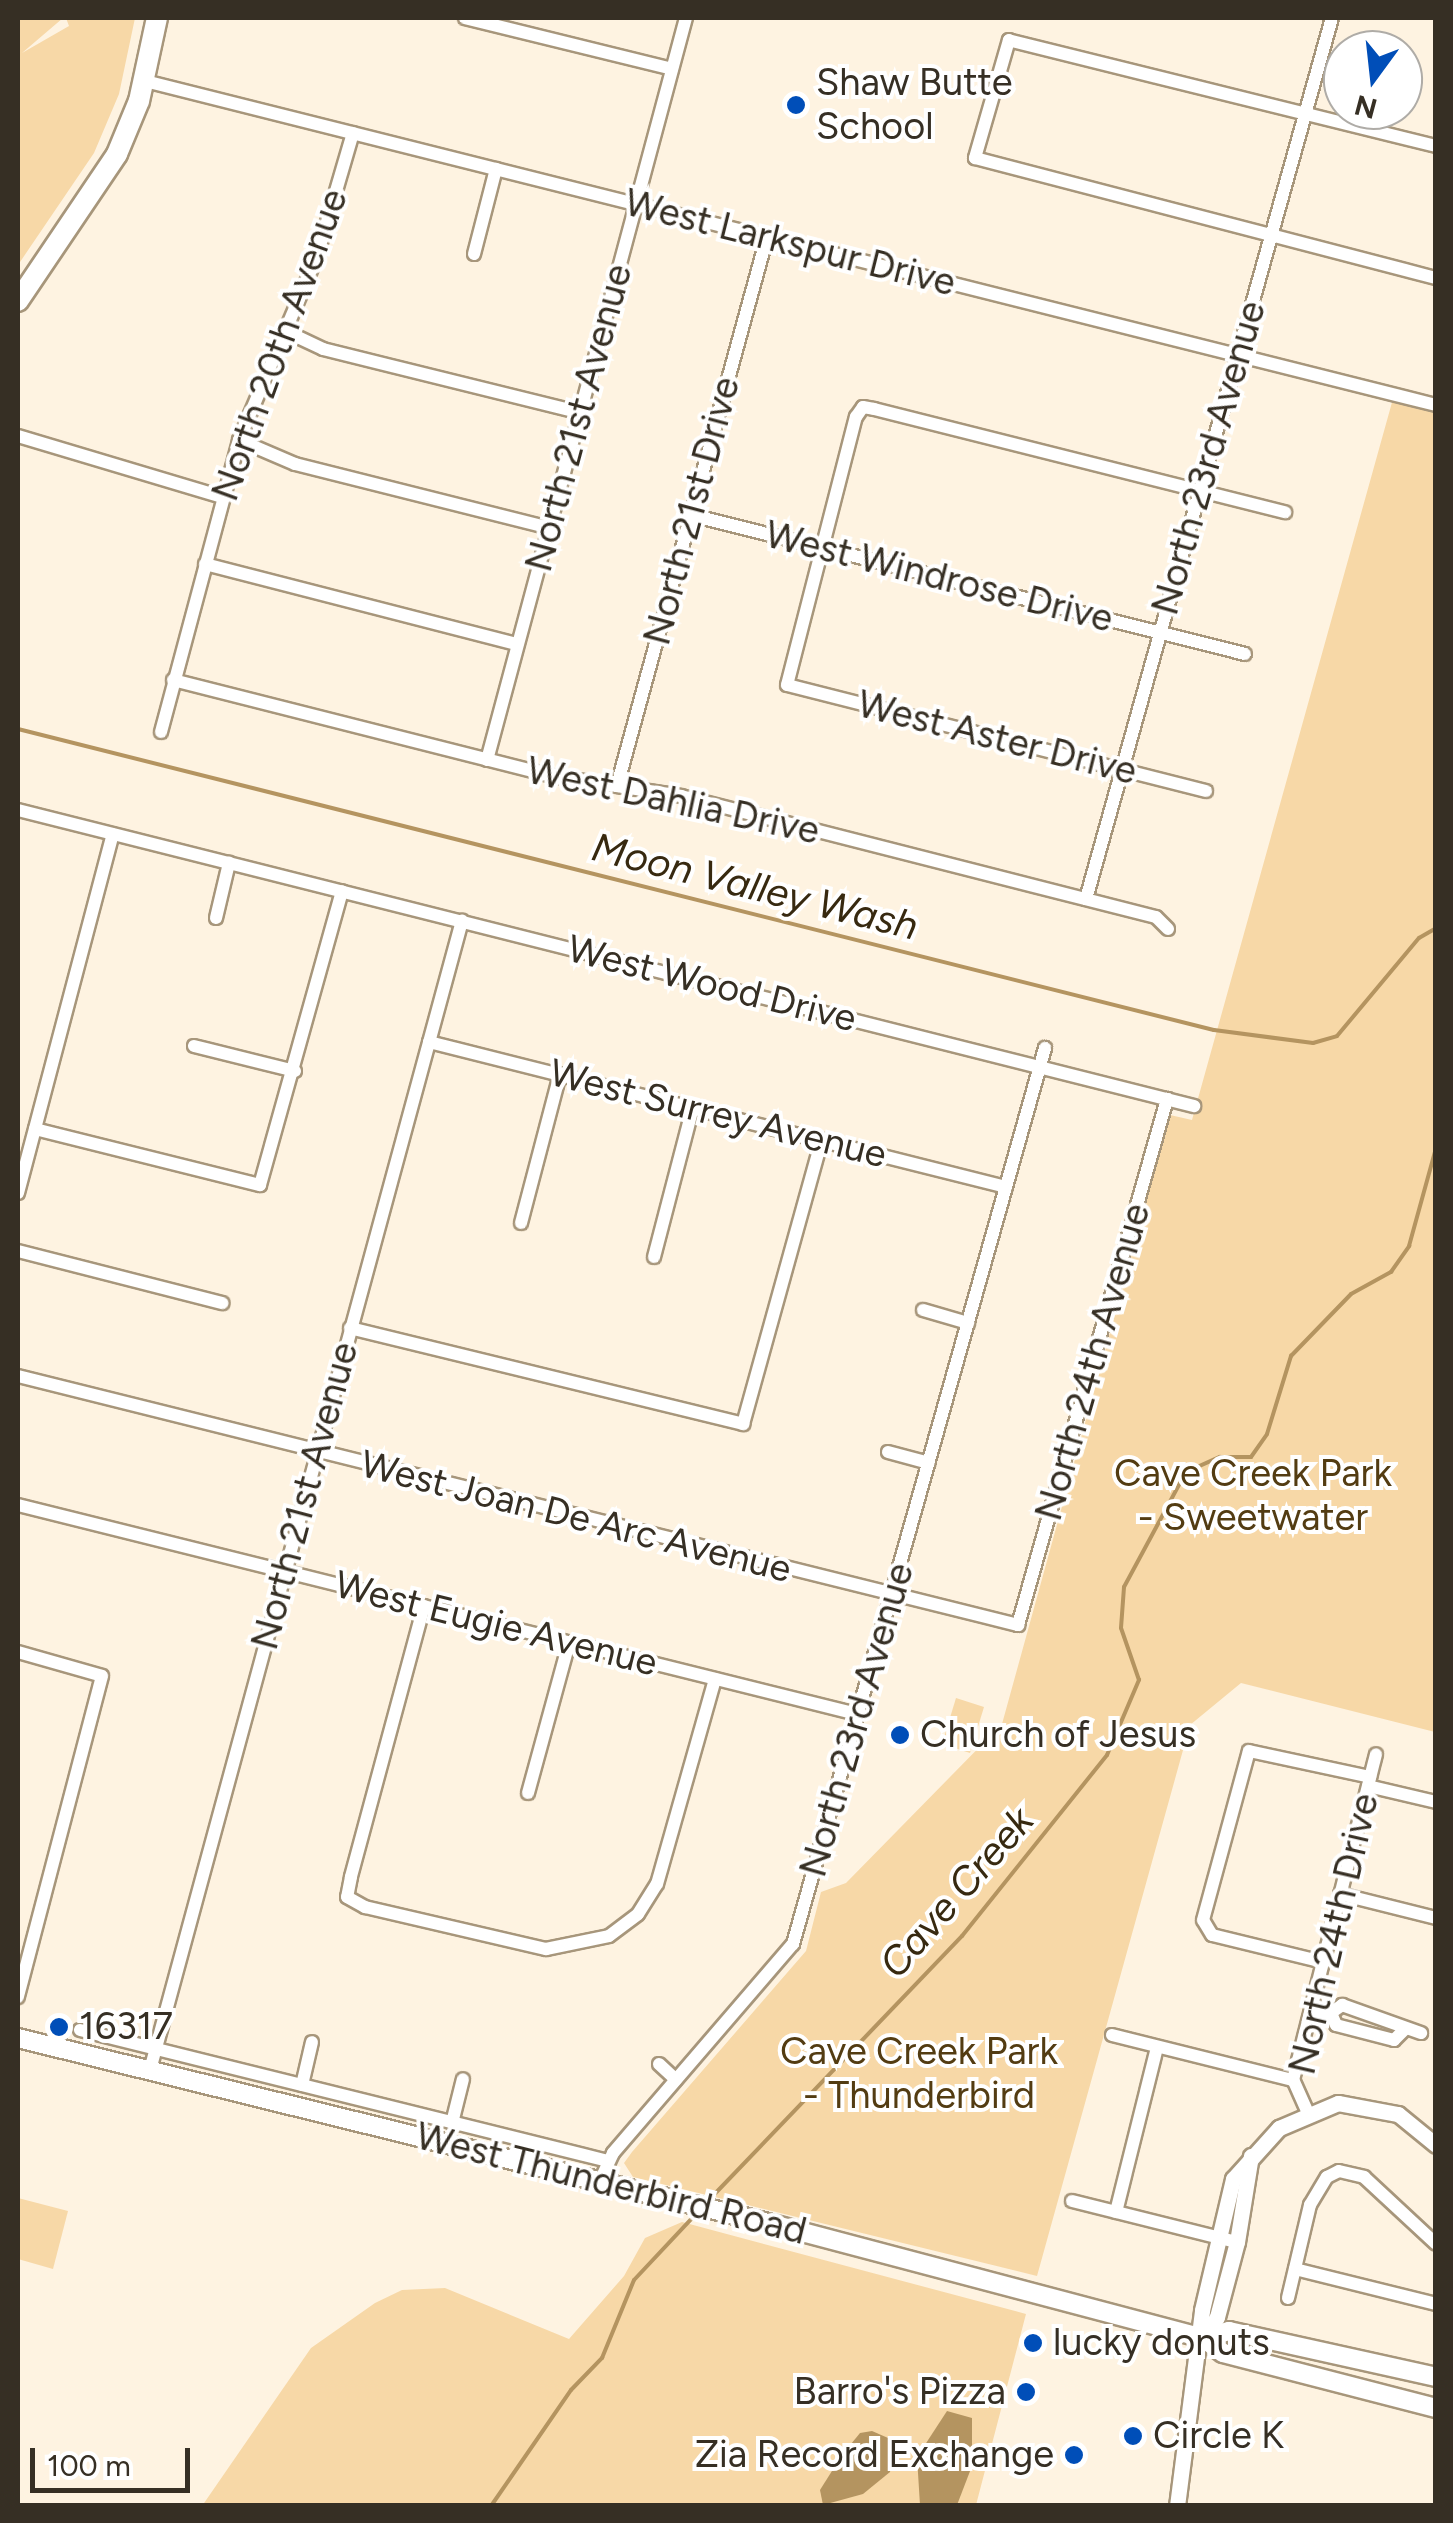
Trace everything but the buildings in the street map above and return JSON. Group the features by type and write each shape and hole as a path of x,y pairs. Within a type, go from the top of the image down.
{"main road":[{"path":"18,301 104,177 145,81 158,18"},
{"name":"West Thunderbird Road","path":"18,2038 732,2214 1203,2338 1223,2352 1436,2408"},
{"name":"West Thunderbird Road","path":"1203,2338 1230,2331 1436,2377"},
{"path":"1327,2380 1346,2371 1382,2376 1408,2371"}],"street":[{"path":"465,18 672,70"},
{"name":"North 21st Avenue","path":"487,760 686,18"},
{"name":"North 23rd Avenue","path":"1086,899 1332,18"},
{"path":"1436,146 1009,40 1000,52 974,158 1436,278"},
{"name":"West Larkspur Drive","path":"145,81 1436,406"},
{"name":"North 20th Avenue","path":"160,732 238,440 321,246 353,133"},
{"path":"474,254 496,168"},
{"name":"North 21st Drive","path":"617,786 767,237"},
{"path":"285,331 323,349 580,413"},
{"path":"821,548 863,407 1285,512"},
{"path":"18,436 223,497"},
{"path":"238,440 295,464 549,528"},
{"name":"West Windrose Drive","path":"692,515 1246,654"},
{"name":"West Aster Drive","path":"821,548 787,685 1206,791"},
{"path":"205,564 517,644"},
{"name":"West Dahlia Drive","path":"173,680 487,760 617,786 1086,899 1156,917 1168,929"},
{"name":"West Wood Drive","path":"18,810 1194,1106"},
{"path":"18,1193 113,834"},
{"path":"216,918 229,863"},
{"path":"35,1130 260,1186 342,891"},
{"name":"North 21st Avenue","path":"150,2070 462,922"},
{"name":"West Surrey Avenue","path":"429,1042 1006,1188"},
{"path":"194,1046 295,1071"},
{"name":"North 23rd Avenue","path":"600,2181 608,2160 792,1944 1046,1048"},
{"path":"521,1223 560,1074"},
{"name":"North 24th Avenue","path":"1018,1625 1166,1099"},
{"path":"654,1258 692,1106"},
{"path":"350,1328 743,1424 822,1140"},
{"path":"18,1252 222,1303"},
{"path":"922,1310 968,1323"},
{"name":"West Joan De Arc Avenue","path":"18,1376 1018,1625"},
{"path":"888,1452 929,1463"},
{"name":"West Eugie Avenue","path":"18,1505 857,1714"},
{"path":"424,1606 348,1897 526,1946 566,1949 609,1936 638,1914 660,1875 714,1679"},
{"path":"528,1793 570,1643"},
{"path":"18,1652 102,1676 18,1997"},
{"path":"1323,1962 1204,1929 1249,1751 1436,1802"},
{"name":"North 24th Drive","path":"1308,2112 1293,2080 1376,1754"},
{"path":"1340,1894 1436,1918"},
{"path":"1311,2009 1331,2013 1342,2005 1398,2020 1405,2029 1421,2033"},
{"path":"1331,2013 1336,2025 1394,2040 1405,2029"},
{"name":"West Thunderbird Road","path":"80,2030 608,2160"},
{"path":"1112,2035 1293,2080"},
{"path":"302,2086 312,2042"},
{"path":"1116,2212 1157,2046"},
{"path":"658,2064 676,2080"},
{"name":"West Thunderbird Road","path":"452,2123 463,2080"},
{"name":"North 24th Drive","path":"1203,2338 1202,2310 1234,2179 1279,2128 1308,2112 1338,2104 1382,2107 1436,2145"},
{"path":"1177,2506 1181,2443 1203,2338 1218,2317 1238,2242 1251,2156"},
{"path":"1288,2298 1316,2192 1328,2177 1350,2170 1436,2244"},
{"path":"1072,2202 1238,2242"},
{"path":"1295,2270 1435,2304"}],"green space":[{"path":"18,18 63,18 22,53 69,26 66,18 135,18 119,94 94,153 18,265"},
{"path":"1396,388 1435,399 1435,1732 1241,1683 1190,1725 1037,2276 633,2177 624,2163 632,2152 806,1951 821,1892 846,1883 1002,1724 1170,1115 1192,1120"},
{"path":"956,1698 984,1707 970,1753 942,1744"},
{"path":"18,2198 68,2211 53,2269 18,2259"},
{"path":"682,2222 1026,2314 976,2505 202,2506 311,2348 375,2303 402,2290 445,2288 569,2339 624,2276 645,2238"}],"shaded area":[{"path":"947,2411 972,2418 972,2466 957,2505 920,2505 917,2457"},
{"path":"872,2431 895,2441 890,2472 863,2494 823,2505 820,2490 842,2455 860,2433"}],"waterway":[{"name":"Moon Valley Wash","path":"18,729 1214,1030 1313,1043 1337,1036 1419,938 1436,928"},
{"name":"Cave Creek","path":"706,2203 962,1936 1107,1755 1139,1680 1121,1628 1124,1587 1186,1472 1220,1457 1251,1457 1267,1434 1291,1356 1351,1294 1391,1272 1409,1246 1436,1148"},
{"name":"Cave Creek","path":"491,2506 571,2390 602,2358 634,2280 696,2214"}],"place":[{"name":"Shaw Butte School","path":"796,105"},
{"name":"Church of Jesus","path":"900,1735"},
{"name":"16317","path":"59,2027"},
{"name":"lucky donuts","path":"1033,2343"},
{"name":"Barro's Pizza","path":"1026,2392"},
{"name":"Circle K","path":"1133,2436"},
{"name":"Zia Record Exchange","path":"1074,2455"}],"park label":[{"name":"Cave Creek Park - Sweetwater","path":"1253,1496"},
{"name":"Cave Creek Park - Thunderbird","path":"919,2074"}]}
